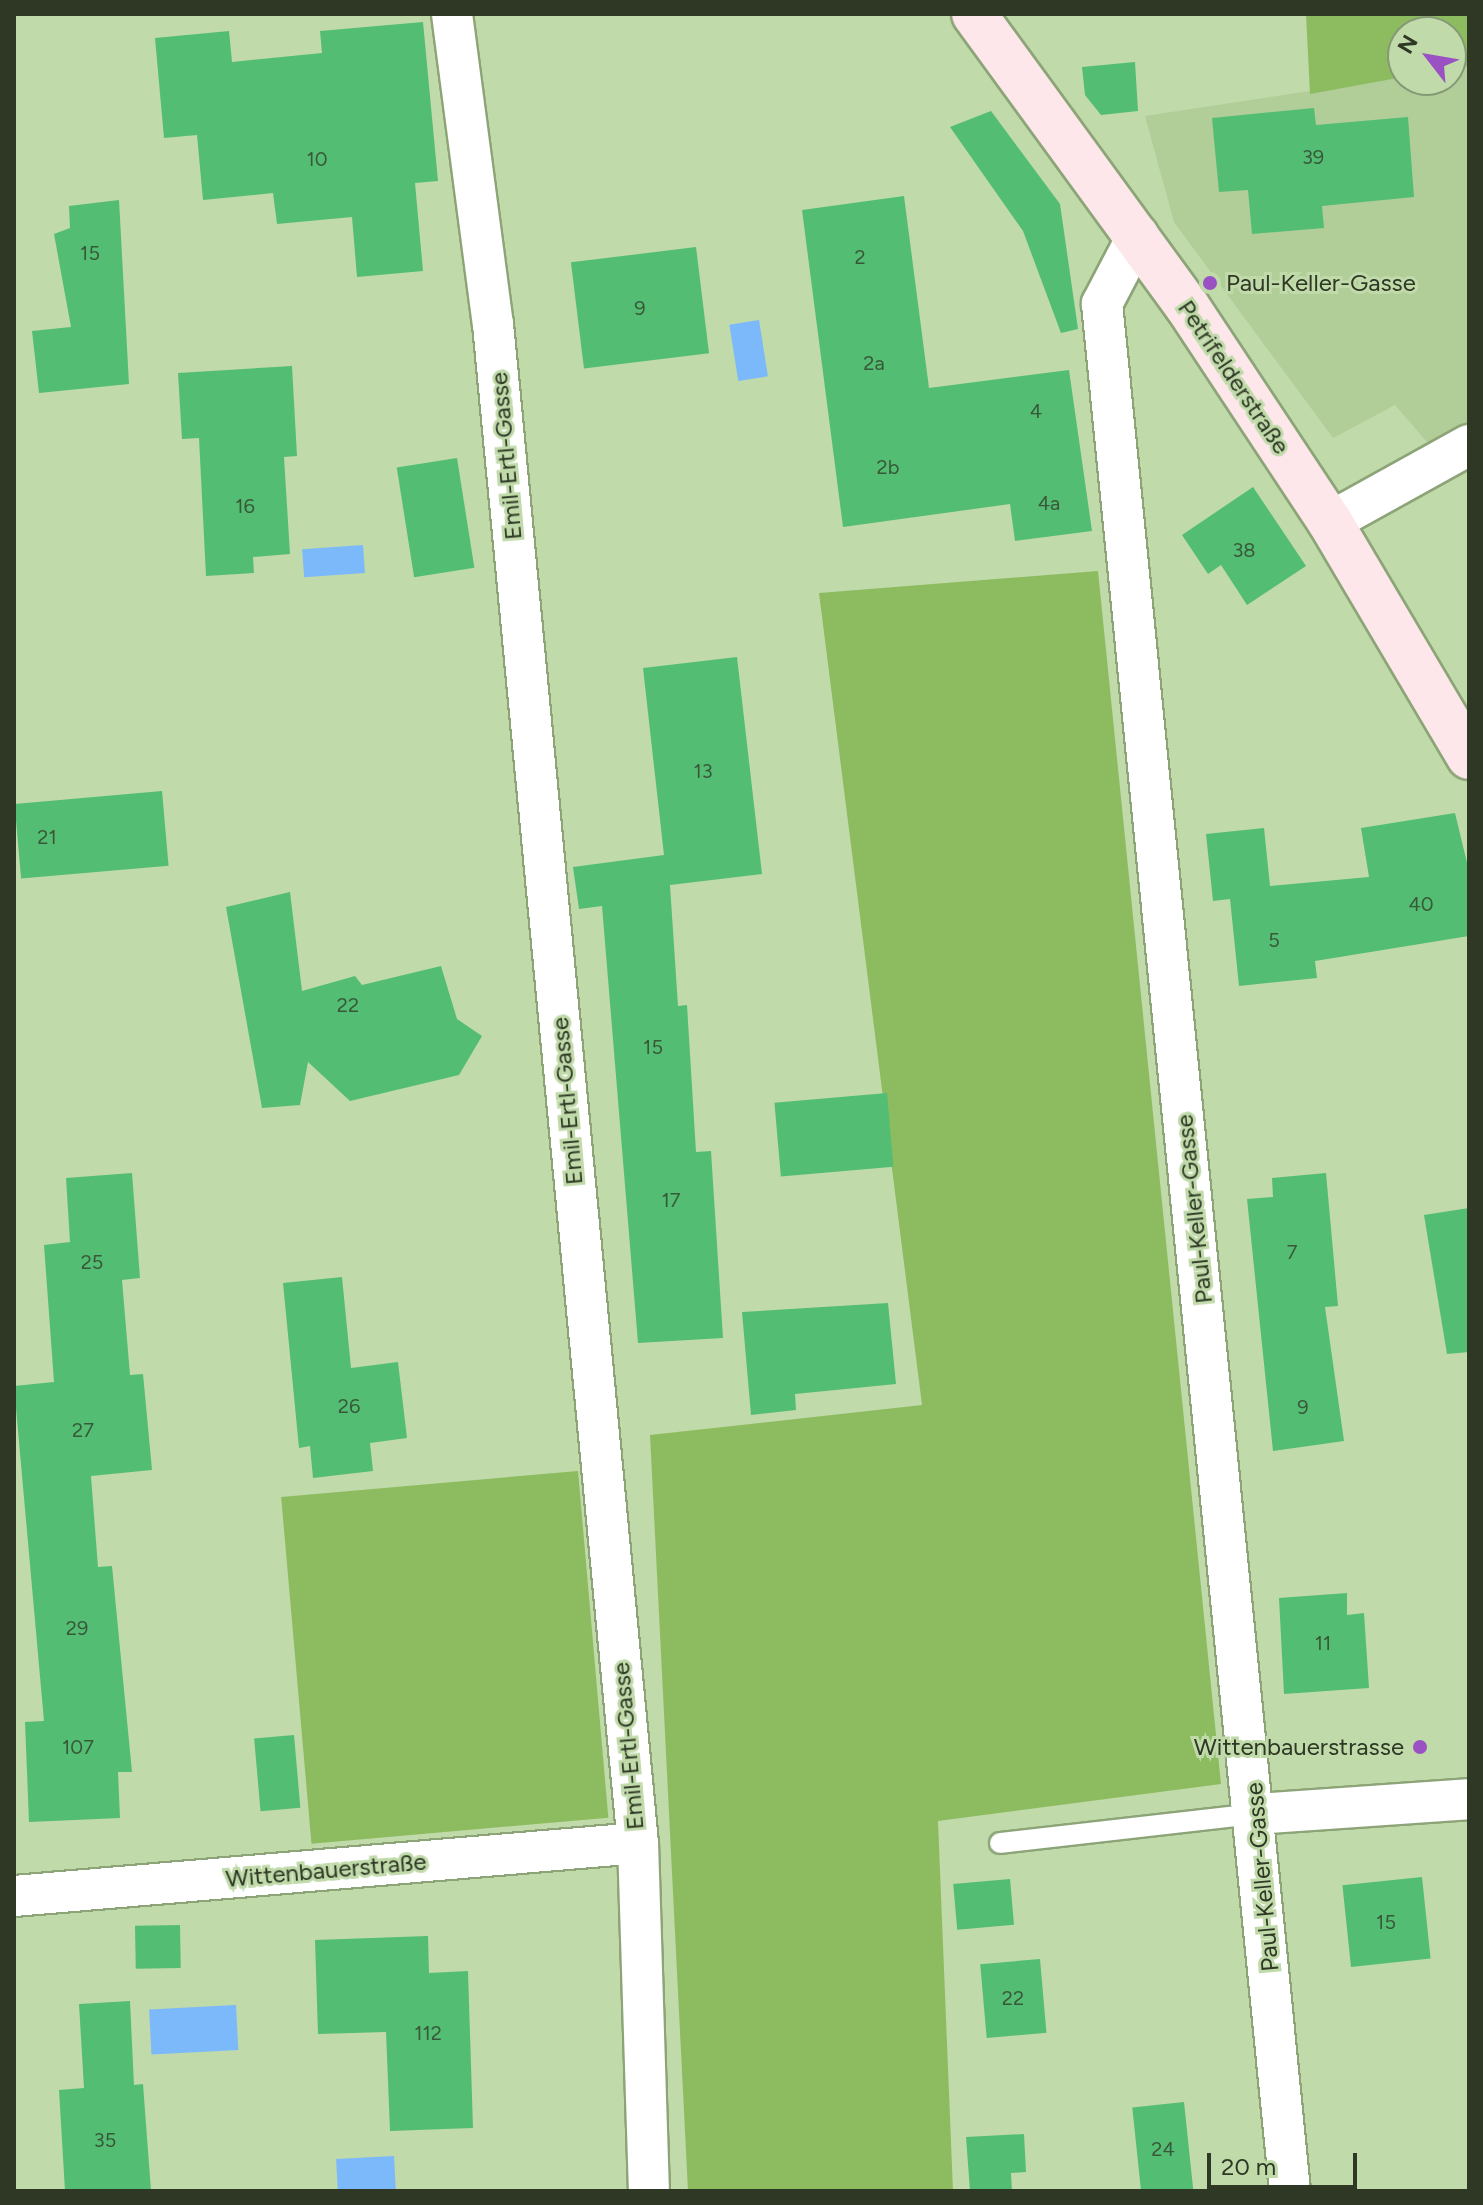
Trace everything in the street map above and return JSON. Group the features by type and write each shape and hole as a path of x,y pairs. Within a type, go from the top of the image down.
{"main road":[{"name":"Petrifelderstraße","path":"974,14 1138,235 1330,522 1469,757"}],"street":[{"name":"Emil-Ertl-Gasse","path":"452,14 495,339 638,1843 649,2191"},
{"name":"Paul-Keller-Gasse","path":"1138,235 1102,304 1256,1814 1290,2191"},
{"path":"1330,522 1469,445"},
{"path":"1256,1814 1469,1799"},
{"name":"Wittenbauerstraße","path":"14,1896 638,1843"}],"lane":[{"path":"1000,1843 1256,1814"}],"shaded area":[{"path":"1467,66 1469,427 1434,450 1395,405 1333,438 1174,222 1145,116 1387,79 1387,96 1467,96"}],"green space":[{"path":"1306,14 1469,14 1469,66 1467,16 1387,16 1387,80 1310,94"},
{"path":"1098,571 1221,1784 938,1821 953,2191 688,2191 650,1435 922,1405 819,593"},
{"path":"578,1471 608,1818 311,1844 281,1497"}],"water":[{"path":"759,320 768,376 738,381 729,325"},
{"path":"363,545 365,573 304,577 302,549"},
{"path":"236,2005 238,2050 151,2054 149,2010"},
{"path":"394,2156 396,2191 338,2191 336,2159"}],"building":[{"path":"423,22 438,181 415,183 423,271 357,277 352,217 277,224 273,193 203,200 197,135 164,138 155,38 229,31 232,62 322,53 320,31"},
{"path":"1135,62 1138,111 1101,115 1085,95 1082,67"},
{"path":"1314,108 1316,125 1408,117 1414,197 1322,206 1324,228 1252,234 1248,190 1219,192 1212,118"},
{"path":"991,111 1060,204 1078,329 1061,333 1023,231 950,127"},
{"path":"904,196 929,388 1069,370 1092,531 1015,541 1010,504 843,527 802,210"},
{"path":"119,200 129,384 39,393 32,331 71,327 54,234 70,228 69,206"},
{"path":"696,247 709,353 584,369 571,262"},
{"path":"292,366 297,456 284,457 290,554 253,557 254,573 206,576 199,438 182,439 178,373"},
{"path":"457,458 474,568 414,577 397,468"},
{"path":"1253,487 1306,566 1247,605 1221,565 1208,574 1182,535"},
{"path":"737,657 762,874 670,885 678,1006 687,1005 696,1152 711,1151 723,1338 638,1343 602,906 579,909 573,867 664,855 643,668"},
{"path":"162,791 169,866 21,879 15,804"},
{"path":"1455,813 1469,871 1469,936 1315,961 1317,978 1239,986 1230,899 1213,901 1206,834 1264,828 1270,886 1369,877 1361,828"},
{"path":"290,892 302,991 355,976 362,985 441,966 457,1019 482,1036 459,1075 350,1101 308,1062 300,1105 262,1108 226,907"},
{"path":"887,1093 893,1167 781,1177 774,1103"},
{"path":"132,1173 140,1278 122,1280 130,1375 143,1374 152,1470 91,1476 98,1567 112,1566 132,1772 118,1772 120,1818 29,1822 25,1722 44,1721 14,1386 54,1382 44,1245 70,1242 66,1178"},
{"path":"1326,1173 1338,1306 1325,1307 1344,1441 1273,1451 1247,1199 1273,1197 1272,1178"},
{"path":"1469,1208 1469,1352 1447,1354 1424,1215"},
{"path":"342,1277 351,1368 398,1362 407,1438 370,1443 373,1471 313,1478 310,1446 299,1448 283,1283"},
{"path":"888,1303 896,1384 795,1394 796,1410 751,1415 742,1312"},
{"path":"1347,1593 1347,1615 1364,1613 1369,1688 1284,1694 1279,1598"},
{"path":"294,1735 300,1808 261,1811 254,1738"},
{"path":"1422,1877 1431,1959 1351,1967 1342,1885"},
{"path":"1010,1879 1014,1925 957,1930 953,1884"},
{"path":"180,1925 181,1968 136,1969 135,1926"},
{"path":"428,1936 429,1973 468,1971 473,2128 390,2131 386,2032 318,2034 315,1940"},
{"path":"1040,1959 1046,2033 987,2038 980,1964"},
{"path":"130,2001 134,2085 143,2084 151,2191 65,2191 59,2090 84,2088 79,2004"},
{"path":"1184,2102 1193,2191 1141,2191 1132,2107"},
{"path":"1024,2134 1026,2172 1011,2173 1012,2191 970,2191 966,2137"}],"place":[{"name":"Paul-Keller-Gasse","path":"1210,283"},
{"name":"Wittenbauerstrasse","path":"1420,1747"}]}
